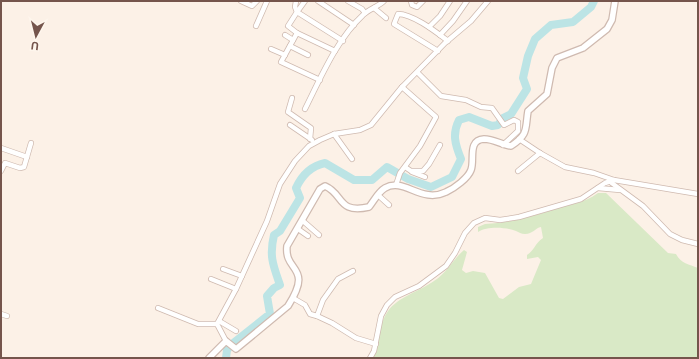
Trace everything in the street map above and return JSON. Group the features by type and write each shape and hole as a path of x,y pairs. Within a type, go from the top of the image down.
{"street":[{"path":"241,1 254,6 257,1"},
{"path":"256,26 267,1"},
{"path":"296,1 295,7 297,12 343,40"},
{"path":"305,1 288,26 335,51"},
{"path":"318,1 354,25"},
{"path":"348,1 362,9 365,13"},
{"path":"305,109 335,51 343,40 365,13 384,1"},
{"path":"411,1 412,5 417,7 424,1"},
{"path":"429,27 440,16 450,1"},
{"path":"440,35 453,21 467,1"},
{"path":"218,323 236,289 267,221 280,184 300,155 315,143 334,134 360,130 370,125 402,87 418,73 448,41 471,21 488,1"},
{"path":"218,323 226,342 236,349 295,299 299,283 299,273 289,259 286,249 289,241 304,222 317,192 324,186 329,188 342,204 348,207 369,207 380,197 384,189 396,185 425,195 439,195 450,190 470,173 473,165 473,148 476,143 485,139 511,146 522,141 527,130 528,111 547,94 555,61 560,56 583,48 607,29 612,20 615,1"},
{"path":"374,8 386,18"},
{"path":"438,51 393,23 400,14 429,27 448,41"},
{"path":"297,32 282,62 320,80"},
{"path":"284,35 293,40"},
{"path":"290,46 308,55"},
{"path":"271,48 285,55"},
{"path":"418,73 441,96 466,100 481,107 492,108 503,124 514,120 519,124 518,131 503,145"},
{"path":"396,185 399,175 420,146 436,116 402,87"},
{"path":"292,98 288,112 311,128 310,139"},
{"path":"290,125 315,143"},
{"path":"334,134 352,159"},
{"path":"522,141 540,153 570,169 594,173 611,181 643,206 670,234 682,240 698,244"},
{"path":"1,171 5,163 23,168 31,143"},
{"path":"411,171 423,170 427,167 440,145"},
{"path":"1,148 27,156"},
{"path":"518,171 540,153"},
{"path":"405,167 418,176 425,177"},
{"path":"370,358 376,344 381,316 387,305 395,297 419,286 446,266 456,253 465,233 474,223 485,218 500,220 519,217 581,199 611,181 698,194"},
{"path":"598,188 622,190"},
{"path":"380,197 389,205"},
{"path":"304,222 307,227 320,235"},
{"path":"299,230 308,236"},
{"path":"223,269 242,276"},
{"path":"317,316 323,300 338,279 353,270"},
{"path":"211,278 236,289"},
{"path":"295,299 305,305 310,314 332,323 356,338 376,344"},
{"path":"158,308 198,324 218,323 236,330"},
{"path":"1,314 7,316"},
{"path":"209,358 226,342"}],"green space":[{"path":"598,193 606,193 668,253 676,254 683,262 698,268 698,358 372,358 385,315 392,306 439,278 464,250 467,252 462,270 466,273 473,271 485,273 499,298 503,299 519,287 531,284 541,260 538,257 527,259 527,255 543,238 541,227 525,234 502,228 491,228 478,232 478,227 485,224 511,221 581,202"}],"waterway":[{"path":"226,358 227,350 231,345 270,314 267,296 274,288 280,285 272,260 274,235 280,231 300,198 296,188 301,179 311,169 325,163 354,180 372,180 387,167 408,179 431,187 452,177 461,159 455,139 459,120 469,117 492,126 498,125 503,118 511,114 527,89 523,78 528,56 535,39 551,25 573,22 591,7 594,1"}]}
